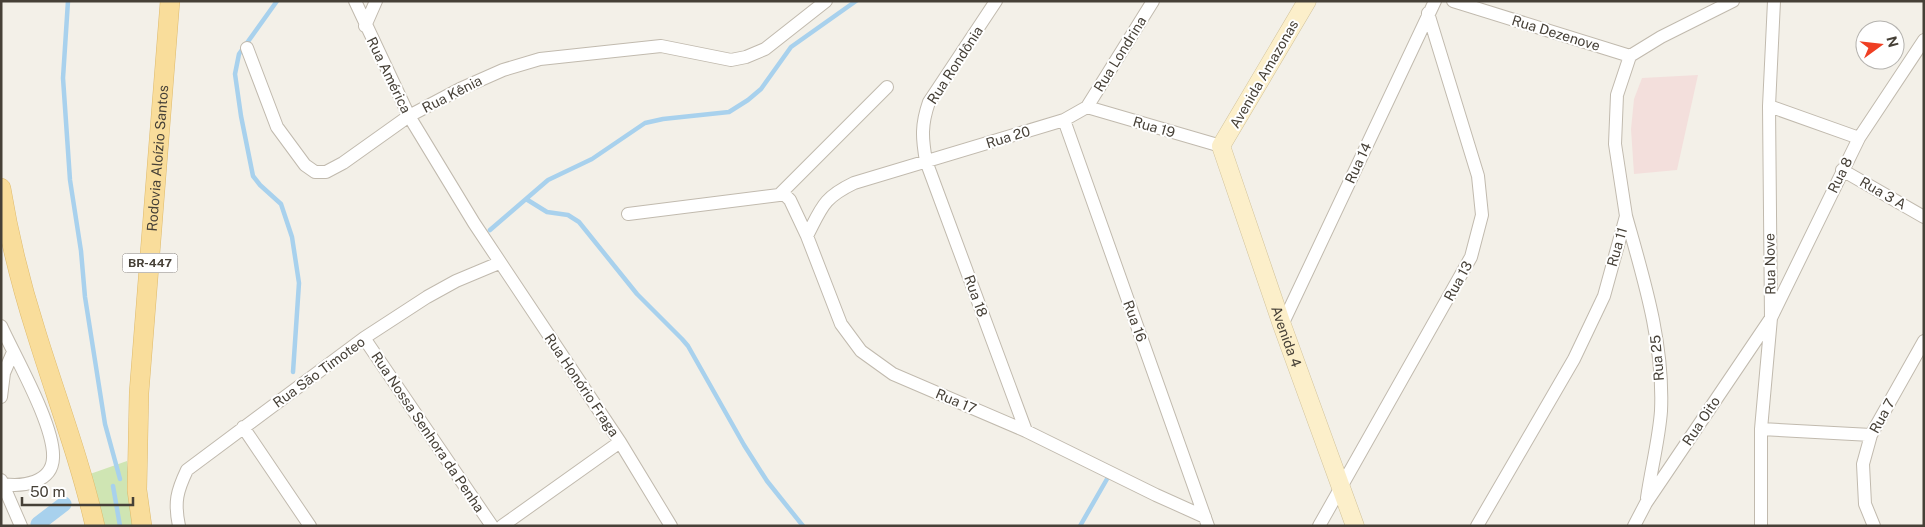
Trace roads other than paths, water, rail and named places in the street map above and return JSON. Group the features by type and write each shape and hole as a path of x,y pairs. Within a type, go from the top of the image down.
{"main road":[{"name":"Rodovia Aloízio Santos","path":"142,526 138,490 139,393 170,1"},
{"path":"1,188 16,265 35,331 76,455 95,526"}],"street":[{"name":"Rua América","path":"355,1 365,26 409,116 489,245"},
{"path":"365,26 376,1"},
{"name":"Rua Kênia","path":"247,48 277,127 305,165 315,172 326,172 343,164 409,116 460,89 502,70 540,60 661,46 731,60 746,57 765,49 826,1"},
{"name":"Rua Rondônia","path":"926,161 922,136 922,119 929,102 996,1"},
{"name":"Rua Londrina","path":"1088,107 1153,1"},
{"name":"Avenida Amazonas","path":"1221,146 1307,1"},
{"name":"Rua Dezenove","path":"1453,1 1630,56"},
{"path":"1630,56 1661,37 1733,1"},
{"name":"Rua Nove","path":"1761,526 1761,429 1771,318 1769,106 1774,1"},
{"name":"Rua 14","path":"1282,325 1432,7"},
{"name":"Rua 13","path":"1319,526 1471,257 1482,215 1478,176 1432,7"},
{"name":"Rua 8","path":"1771,318 1859,138 1924,40"},
{"name":"Rua 11","path":"1477,526 1574,359 1604,296 1626,216 1615,144 1617,95 1630,56"},
{"path":"628,214 785,197 888,87"},
{"path":"1769,106 1859,138"},
{"name":"Rua 20","path":"807,236 824,204 836,192 854,183 1064,120 1088,107"},
{"name":"Rua 19","path":"1088,107 1221,146"},
{"name":"Rua 16","path":"1064,120 1205,523"},
{"name":"Avenida 4","path":"1221,146 1282,325 1355,526"},
{"name":"Rua 18","path":"926,161 1026,431"},
{"name":"Rua 3 A","path":"1842,170 1924,217"},
{"name":"Rua 17","path":"785,197 807,236 841,324 861,351 893,374 1026,431 1156,495 1205,523"},
{"name":"Rua 25","path":"1626,216 1646,285 1659,348 1661,412 1646,503"},
{"name":"Rua Honório Fraga","path":"489,245 620,442 671,526"},
{"name":"Rua São Timoteo","path":"178,521 177,490 187,470 364,338 427,297 456,281 500,263"},
{"name":"Rua Oito","path":"1634,526 1646,503 1771,318"},
{"path":"1,326 45,420 54,457 51,468 36,482 13,486 2,482"},
{"name":"Rua Nossa Senhora da Penha","path":"364,338 492,526"},
{"name":"Rua 7","path":"1874,526 1866,504 1863,464 1871,435 1924,341"},
{"path":"1,397 2,374 13,352"},
{"path":"243,427 310,526"},
{"path":"1761,429 1871,435"},
{"path":"502,526 620,442"},
{"path":"2,482 21,526"}],"waterway":[{"path":"68,1 63,78 70,180 81,251 85,297 105,424 120,479"},
{"path":"277,1 239,54 235,74 253,176 281,204 292,237 299,283 293,372"},
{"path":"490,230 548,180 592,159 645,123 663,119 729,112 761,89 791,47 856,1"},
{"path":"526,199 547,212 568,215 579,222 637,294 688,346 744,445 767,481 803,526"},
{"path":"1080,526 1107,479"},
{"path":"113,486 120,526"},
{"path":"38,524 64,504"}]}
